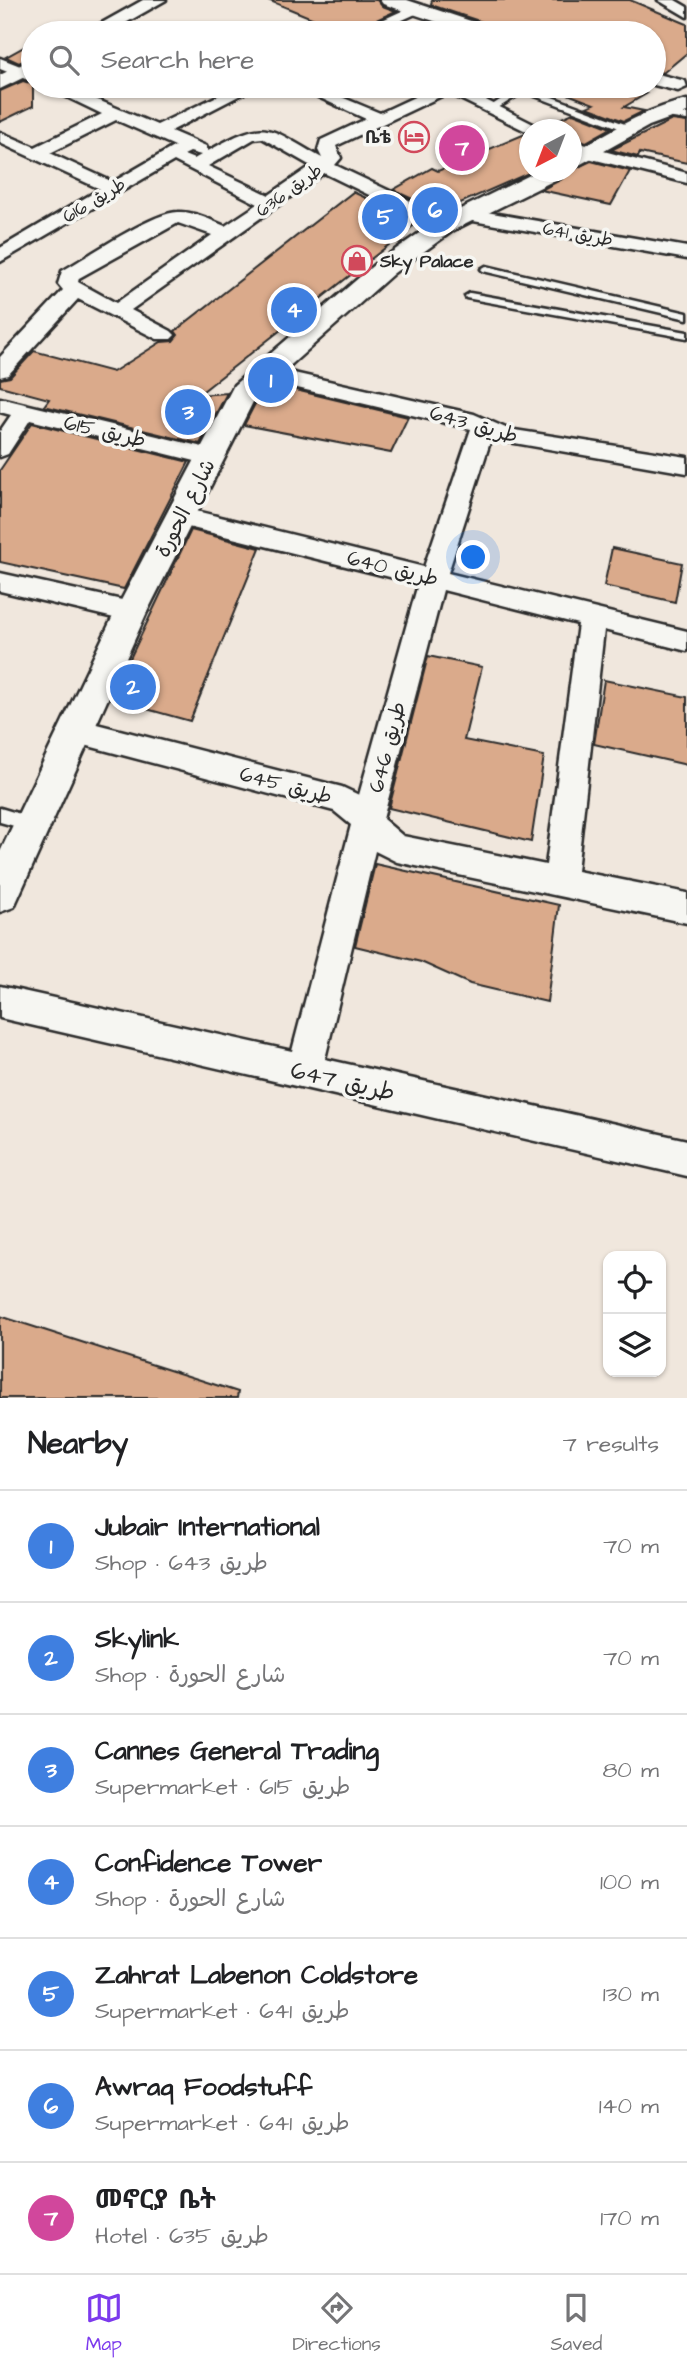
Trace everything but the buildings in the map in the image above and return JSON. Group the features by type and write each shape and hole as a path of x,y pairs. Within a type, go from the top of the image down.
{"street":[{"path":"117,21 157,0"},
{"path":"389,0 452,21"},
{"path":"665,0 687,13"},
{"path":"388,21 415,9"},
{"path":"0,63 21,69"},
{"path":"0,83 21,74"},
{"path":"683,83 674,93 676,98 687,106"},
{"path":"79,98 214,155"},
{"path":"156,132 225,98"},
{"path":"330,98 380,119"},
{"name":"طريق 636","path":"117,311 323,166 332,158 327,144 423,98"},
{"path":"469,98 519,122"},
{"path":"582,151 657,114 687,106"},
{"path":"37,153 114,114"},
{"name":"طريق 641","path":"214,155 257,132 265,133 323,166 457,220 687,253"},
{"path":"0,137 112,188"},
{"name":"طريق 616","path":"0,256 189,145"},
{"path":"582,154 687,177"},
{"path":"170,155 271,203"},
{"path":"195,166 214,155"},
{"name":"شارع الحورة","path":"0,894 131,612 244,391 385,268 457,220 533,182"},
{"path":"164,335 75,290 68,284 69,275 164,220 177,217 191,219 226,234"},
{"path":"0,370 75,290"},
{"name":"طريق 643","path":"263,373 484,425 503,436 687,465"},
{"name":"طريق 615","path":"0,405 211,457"},
{"path":"0,449 24,412"},
{"name":"طريق 646","path":"304,1073 367,822 433,578 484,425"},
{"name":"طريق 640","path":"180,516 687,641"},
{"path":"0,582 131,612"},
{"path":"560,882 592,617"},
{"name":"طريق 645","path":"77,731 342,800 352,805 374,834 397,848 687,908"},
{"name":"طريق 647","path":"0,1002 687,1158"}],"lane":[{"path":"490,109 508,98"},
{"path":"551,98 630,129"},
{"path":"657,114 687,117"},
{"path":"486,269 687,316"},
{"path":"470,296 687,335"},
{"path":"0,815 33,824"}],"place":[{"name":"ቤቴ","path":"414,137"},
{"name":"መኖርያ ቤት","path":"462,148"},
{"name":"Awraq Foodstuff","path":"435,210"},
{"name":"Zahrat Labenon Coldstore","path":"385,217"},
{"name":"Sky Palace","path":"357,261"},
{"name":"Confidence Tower","path":"294,310"},
{"name":"Jubair International","path":"271,380"},
{"name":"Cannes General Trading","path":"188,412"},
{"name":"Skylink","path":"133,687"}]}
